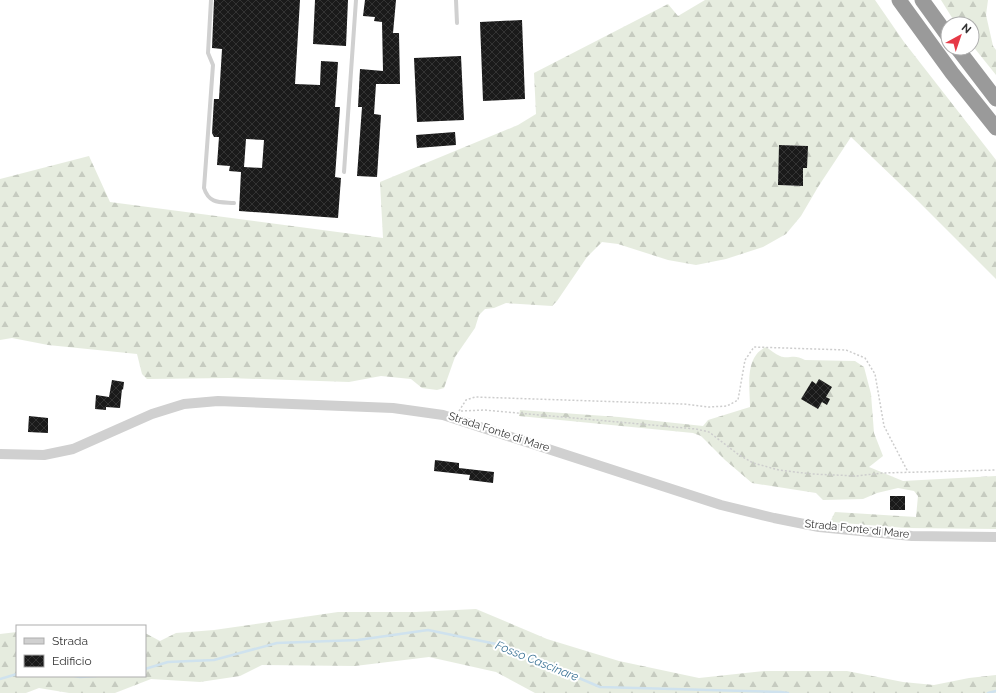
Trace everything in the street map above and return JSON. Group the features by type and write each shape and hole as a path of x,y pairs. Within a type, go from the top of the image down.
{"highway":[{"path":"899,0 952,72 996,128"},
{"path":"922,0 940,25"},
{"path":"963,56 996,99"}],"street":[{"name":"Strada Fonte di Mare","path":"0,454 44,455 73,449 152,414 184,404 218,401 393,408 444,415 721,505 774,518 819,527 912,536 996,537"}],"lane":[{"path":"212,0 208,54 213,65 204,188 210,200 216,202 234,203"},
{"path":"344,172 356,0"},
{"path":"456,0 457,23"}],"path":[{"path":"908,472 884,426 875,374 865,358 846,350 754,348 746,360 738,400 727,406 709,407 684,404 475,397 466,400 459,411 498,411 696,429 709,432 739,455 753,463 779,470 805,473 857,476 882,473 996,470"}],"green space":[{"path":"705,0 875,0 904,42 996,160 996,279 851,137 801,216 786,234 763,247 726,259 696,265 668,260 618,244 602,242 587,257 552,306 506,303 494,308 485,309 479,315 475,328 455,357 444,388 437,390 422,388 411,379 381,376 349,382 229,378 147,379 142,374 137,354 48,345 12,338 0,340 0,179 89,156 110,202 383,238 380,182 518,125 536,114 534,73 668,4 678,16","holes":["779,145 807,146 807,168 803,168 803,186 778,185 778,169 782,169 779,160"]},
{"path":"941,0 988,0 986,15 993,46 996,50 996,75 980,55 980,16 951,16"},
{"path":"766,347 783,357 797,357 805,360 855,361 864,367 871,394 874,433 883,456 869,467 903,481 996,476 996,529 906,528 830,522 835,512 916,517 918,496 914,491 898,488 877,493 863,499 823,500 816,493 752,483 725,460 701,436 693,433 519,416 520,410 619,417 703,426 708,420 750,407 749,382 751,365 759,352"},
{"path":"476,609 547,639 619,661 699,678 765,671 847,671 903,682 934,685 969,678 996,675 996,693 535,693 496,672 429,657 355,666 262,665 240,676 200,682 151,679 115,693 69,693 39,688 26,693 0,693 0,634 16,632 16,677 146,677 146,634 160,641 176,633 214,630 338,612 416,612"}],"building":[{"path":"214,0 300,0 295,84 320,85 321,61 338,62 335,107 340,107 335,177 341,178 338,218 239,211 241,172 229,171 230,166 217,165 219,137 214,137 212,133 214,99 219,99 222,49 212,48","holes":["246,139 264,140 262,168 244,167"]},
{"path":"315,0 348,0 346,46 313,44"},
{"path":"365,0 396,0 393,33 399,33 400,84 376,84 374,114 381,115 377,177 357,176 362,107 358,107 360,69 383,71 382,22 374,21 375,17 363,16"},
{"path":"522,20 525,99 483,101 480,22"},
{"path":"461,56 464,120 417,122 414,58"},
{"path":"455,132 456,145 417,148 416,135"},
{"path":"779,145 808,146 807,168 803,168 803,186 778,185"},
{"path":"819,379 832,387 826,397 830,399 827,405 822,402 818,409 801,399 812,381 816,384"},
{"path":"112,380 124,382 120,408 106,407 106,410 95,409 96,395 109,397"},
{"path":"29,416 48,418 48,433 28,432"},
{"path":"435,460 459,463 459,468 494,472 493,483 469,480 470,475 434,471"},
{"path":"890,496 905,496 905,510 890,510"}],"waterway":[{"name":"Fosso Cascinare","path":"146,669 168,662 214,660 277,643 358,640 428,630 501,645 600,687 788,693"},
{"name":"Fosso Cascinare","path":"0,679 16,674"},
{"name":"Fosso Cascinare","path":"988,693 996,691"}]}
